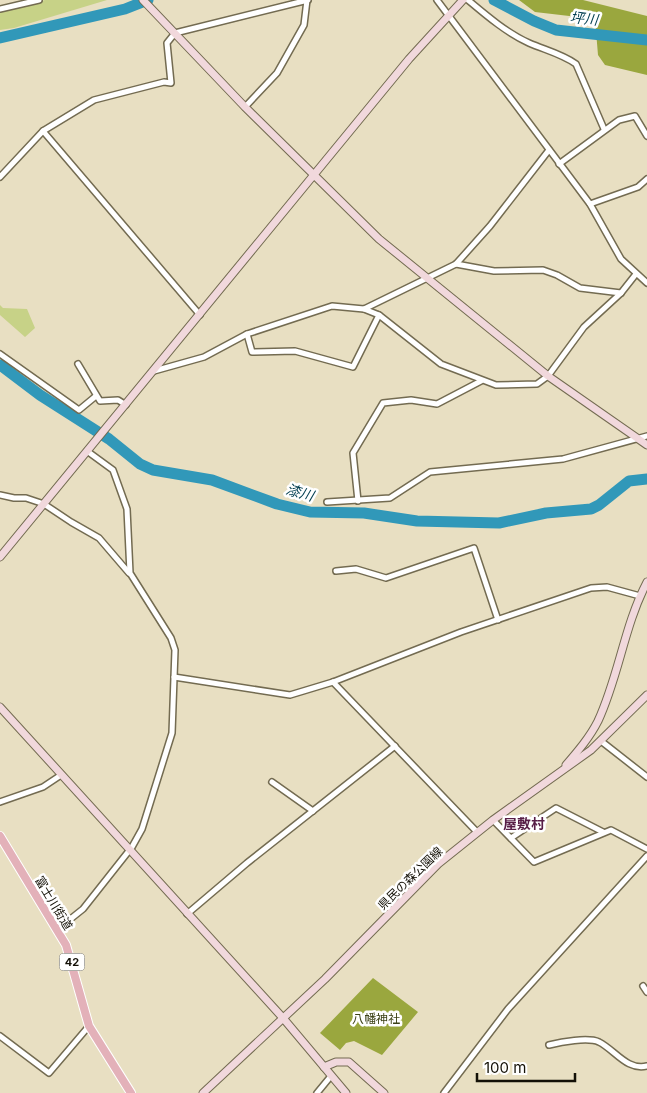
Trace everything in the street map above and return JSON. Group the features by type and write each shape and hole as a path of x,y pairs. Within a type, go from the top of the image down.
{"main road":[{"name":"富士川街道","path":"0,836 58,929 72,963 84,1014 89,1026 131,1093"}],"street":[{"path":"0,9 39,0"},
{"path":"143,0 245,106 379,239 427,280 548,376 647,445"},
{"path":"0,177 42,131 94,100 164,82 171,83 166,43 175,33 307,0 304,25 277,73 245,106"},
{"path":"437,0 590,204 620,259 636,274 646,280"},
{"path":"0,557 200,315 313,174 448,15 463,0"},
{"path":"468,0 492,20 528,42 568,58 576,64 604,129"},
{"path":"559,164 604,129 619,120 635,116 647,136"},
{"path":"42,131 200,315"},
{"path":"364,309 427,280 456,264 512,200 549,150"},
{"path":"590,204 638,187 647,179"},
{"path":"456,264 494,271 543,270 557,275 580,288 621,293"},
{"path":"154,371 204,357 247,334 332,306 364,309 379,315 441,364 481,381 496,385 536,384 548,376 584,327 621,293 636,274"},
{"path":"247,334 252,352 295,351 353,367 379,315"},
{"path":"0,354 79,410 96,396"},
{"path":"78,364 100,401 118,400 126,405"},
{"path":"358,501 353,453 383,403 412,400 437,404 481,381"},
{"path":"327,502 390,498 430,472 563,459 647,436"},
{"path":"87,451 113,470 124,496 127,509 130,573"},
{"path":"0,495 26,498 44,504 99,538 130,573 171,638 175,650 172,733 142,829 83,909 58,929"},
{"path":"336,571 356,569 386,578 474,548 498,620"},
{"path":"558,775 597,722 607,699 627,628 647,582"},
{"path":"174,677 205,680 280,695 290,695 333,682 460,632 592,588 607,588 640,596"},
{"path":"333,682 477,832"},
{"name":"県民の森公園線","path":"203,1093 283,1018 438,864 477,832 558,775 601,741 647,695"},
{"path":"0,707 128,850 283,1018 346,1093"},
{"path":"601,741 647,777"},
{"path":"187,914 246,863 395,746"},
{"path":"0,802 43,787 61,775"},
{"path":"272,782 313,811"},
{"path":"511,838 556,808 603,832"},
{"path":"493,820 534,862 611,830 647,849"},
{"path":"444,1093 508,1009 647,856"},
{"path":"643,986 647,992"},
{"path":"0,1036 49,1073 89,1026"},
{"path":"549,1045 572,1041 598,1041 630,1065 647,1066"},
{"path":"324,1067 336,1062 349,1062 384,1093"},
{"path":"317,1093 331,1076"}],"green space":[{"path":"45,0 107,0 14,28 0,30 0,11"},
{"path":"519,0 583,0 647,16 647,75 605,65 598,55 595,19 535,12"},
{"path":"0,305 3,308 27,309 35,328 25,337 0,315"},
{"name":"八幡神社","path":"373,978 418,1012 382,1055 354,1041 346,1043 340,1050 320,1033"}],"waterway":[{"name":"坪川","path":"0,38 125,9 148,0"},
{"name":"坪川","path":"494,0 556,30 647,40"},
{"name":"漆川","path":"0,365 40,395 109,439 140,464 153,470 212,480 277,504 310,512 364,513 417,521 499,523 546,513 591,509 599,505 629,481 647,479"}],"district":[{"name":"屋敷村","path":"524,823"}]}
